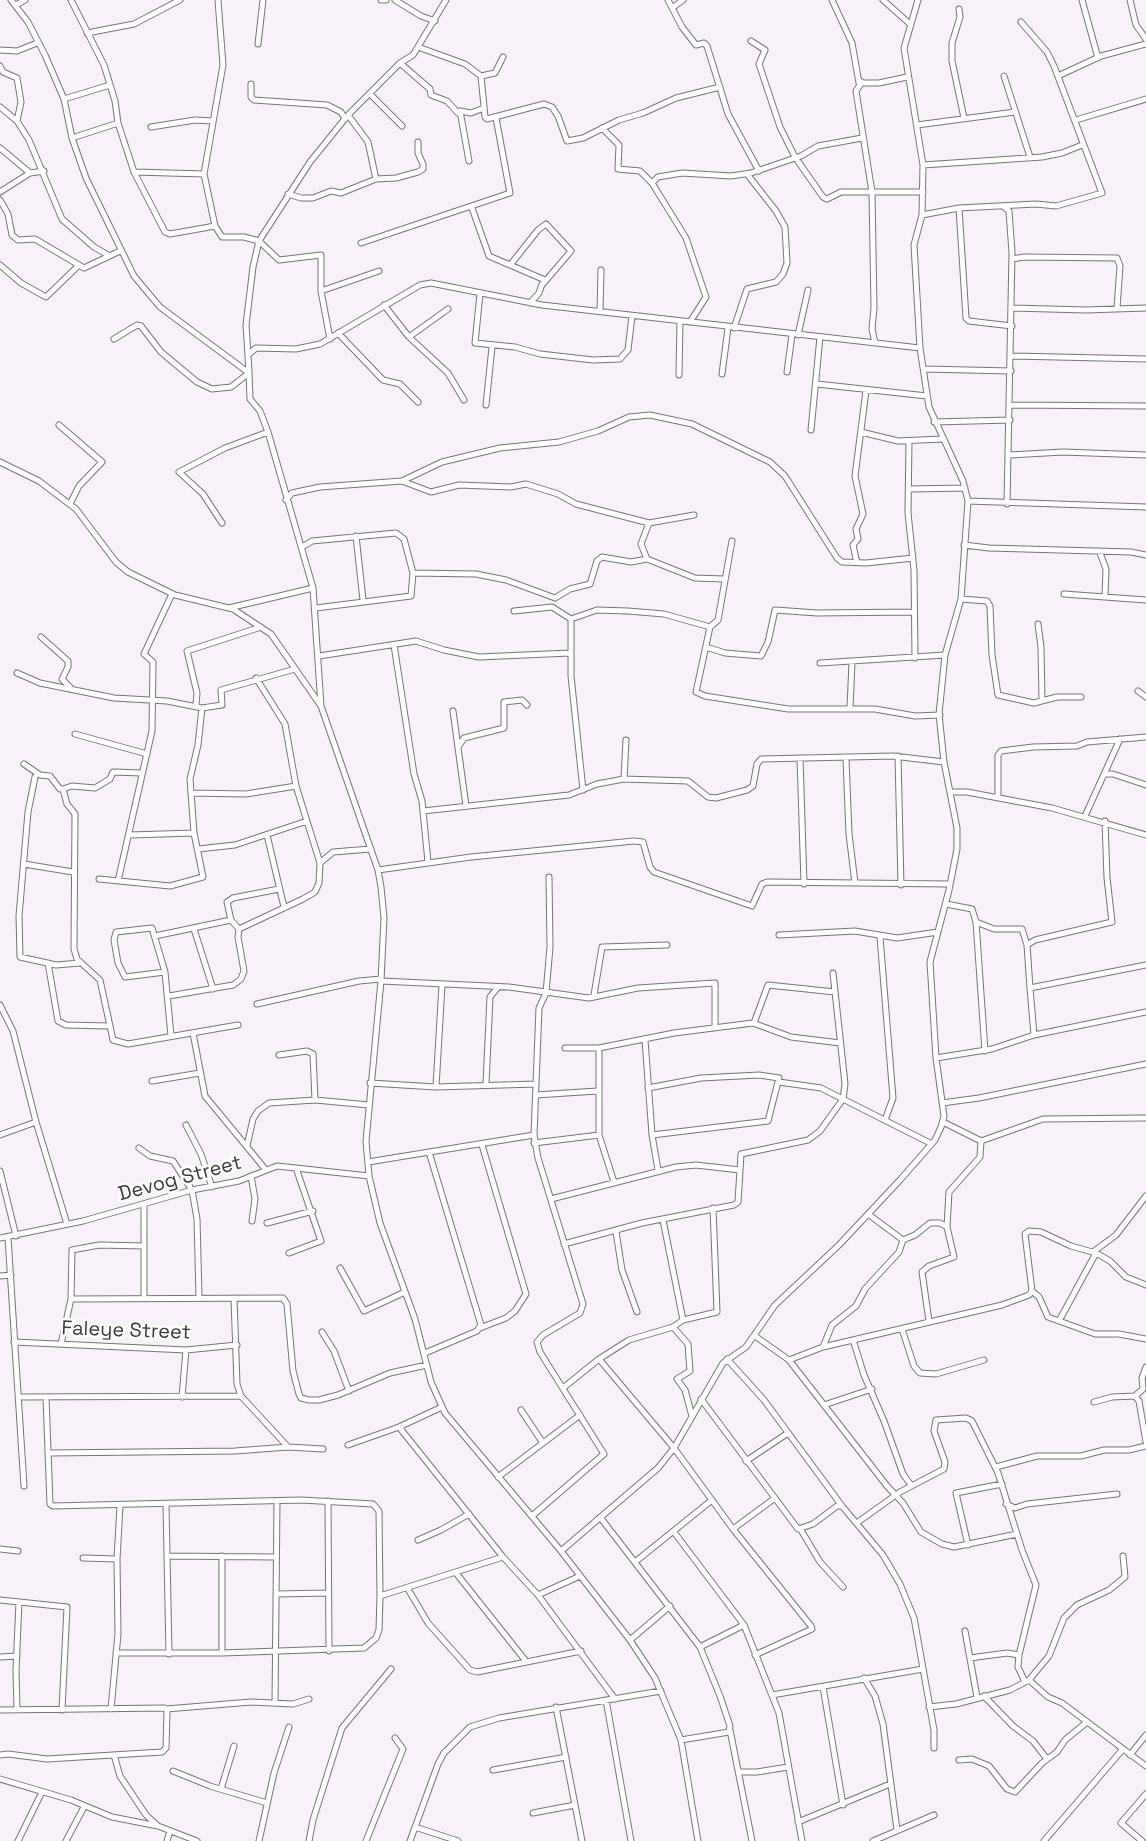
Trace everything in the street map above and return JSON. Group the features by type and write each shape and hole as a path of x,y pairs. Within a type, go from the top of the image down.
{"street":[{"path":"11,0 28,22 45,55 64,99 72,138 86,178 120,251 150,299 249,373"},
{"path":"16,5 25,0"},
{"path":"71,0 110,85 118,123 134,172 167,234 215,226"},
{"path":"87,33 135,24 180,0"},
{"path":"218,0 223,62 204,174 215,226 222,237 244,237 259,241 279,260 321,255 321,291 330,339"},
{"path":"258,44 263,0"},
{"path":"381,0 386,0"},
{"path":"395,0 421,16 435,21"},
{"path":"321,706 313,588 268,432 260,411 250,399 246,325 253,267 259,241 288,194 346,117 400,63 413,55 446,0"},
{"path":"668,0 682,27 696,45 706,44 728,114 759,171"},
{"path":"672,8 683,0"},
{"path":"832,0 852,44 857,81 879,83 907,77"},
{"path":"884,0 910,24"},
{"path":"561,1551 644,1481 674,1448 701,1399 727,1359 744,1349 775,1305 868,1214 932,1144 943,1122 929,966 946,904 957,849 952,792 944,762 940,715 945,655 961,599 968,501 965,488 934,422 927,396 925,369 920,348 914,255 922,215 923,165 904,48 918,0"},
{"path":"1082,0 1098,58"},
{"path":"1130,0 1136,25 1146,39"},
{"path":"959,9 960,17 952,44 952,61 964,118"},
{"path":"922,215 959,208 1056,206 1101,195 1082,145 1076,120 1058,76 1047,52 1022,22"},
{"path":"751,40 765,50 759,64 780,127 795,158 825,198 841,192 923,192"},
{"path":"0,50 17,51 37,43"},
{"path":"1058,76 1098,58 1146,44"},
{"path":"418,47 465,64 482,76 495,73 503,57"},
{"path":"400,63 430,89 431,95 447,101 458,113 460,111 471,113 484,108"},
{"path":"0,66 3,72 18,78 21,102 17,121"},
{"path":"482,76 484,108 488,119 544,104 552,107 558,116 567,141 583,138 676,98 720,87"},
{"path":"1004,76 1030,157"},
{"path":"862,82 856,89 872,192 874,308 872,329 875,343"},
{"path":"251,84 251,98 254,100 327,105 341,112 368,142 376,179"},
{"path":"64,99 110,85"},
{"path":"370,94 402,126"},
{"path":"1076,120 1146,99"},
{"path":"0,107 17,121 44,171 56,211 94,247 108,255"},
{"path":"460,111 469,161"},
{"path":"917,125 979,118 1015,111"},
{"path":"361,243 458,210 472,208 511,191 502,160 496,118"},
{"path":"151,127 195,120 213,121"},
{"path":"72,138 118,123"},
{"path":"602,128 619,145 618,169 640,171 652,183 683,232 706,294 706,299 690,321"},
{"path":"652,183 658,177 682,172 747,174 795,158 818,146 862,138"},
{"path":"288,194 301,198 313,198 331,190 341,193 376,179 396,178 423,169 418,142"},
{"path":"923,165 1062,153 1082,145"},
{"path":"0,148 30,173"},
{"path":"0,192 30,173 44,171"},
{"path":"134,172 204,174"},
{"path":"722,374 725,371 731,328 747,289 776,282 783,274 787,263 785,227 776,211 747,174"},
{"path":"0,200 8,214 14,238 21,241 39,240 78,266 88,267 120,251"},
{"path":"472,208 489,256 511,264 543,282"},
{"path":"959,208 966,318 969,321 1012,326"},
{"path":"1007,504 1012,356 1011,208"},
{"path":"511,264 538,230 546,224 571,251 557,270 543,282 539,293 530,303"},
{"path":"1012,260 1024,257 1117,258 1120,266 1117,308"},
{"path":"0,266 21,283 46,297 78,266"},
{"path":"600,311 601,270"},
{"path":"321,291 379,271"},
{"path":"248,355 256,348 296,349 330,339 420,285 431,283 542,305 920,348"},
{"path":"787,372 808,290"},
{"path":"539,293 542,305"},
{"path":"480,294 474,339 476,343 515,347 540,354 593,360 616,360 626,356 632,316"},
{"path":"384,305 409,337 448,373 465,400"},
{"path":"1012,308 1146,308"},
{"path":"409,337 448,309"},
{"path":"679,375 680,321"},
{"path":"114,339 137,325 141,326 171,362 197,382 212,389 231,387 249,373"},
{"path":"338,333 382,380 400,384 418,402"},
{"path":"811,430 820,337"},
{"path":"486,405 492,346"},
{"path":"1012,356 1146,359"},
{"path":"925,369 1011,371"},
{"path":"817,384 927,396"},
{"path":"857,563 853,545 858,539 856,529 863,514 855,476 866,391"},
{"path":"1010,405 1146,406"},
{"path":"286,500 292,493 320,487 402,481 427,468 474,454 500,448 560,442 636,416 667,417 692,424 770,462 785,476 837,558 842,562 857,563 913,558"},
{"path":"934,422 1010,420"},
{"path":"59,424 102,462 79,486 70,504"},
{"path":"222,523 202,494 182,477 180,470 225,448 268,432"},
{"path":"861,432 909,441 942,439"},
{"path":"909,441 908,515 913,558 915,658"},
{"path":"1010,455 1063,452 1146,455"},
{"path":"0,462 39,481 70,504 116,562 143,582 199,603 229,608 261,627 278,641 321,706 378,870 384,918 381,980 370,1083 369,1176 380,1223 405,1292 427,1365 442,1407 561,1551 630,1640 661,1691 681,1740 698,1841"},
{"path":"402,481 431,492 459,485 512,487 526,484 558,494 576,504 649,523 694,515"},
{"path":"910,489 965,488"},
{"path":"968,501 1146,507"},
{"path":"647,559 641,544 649,523"},
{"path":"302,548 312,541 356,536 402,535 412,573 411,596 363,600 316,609"},
{"path":"356,536 363,600"},
{"path":"732,541 718,620 710,627 695,690 699,694 788,709 850,708 875,709 915,716 940,715"},
{"path":"964,545 1146,555"},
{"path":"1100,553 1106,569 1105,596"},
{"path":"412,573 476,574 502,579 555,598 570,589 590,584 600,558 631,562 647,559 695,578 724,579"},
{"path":"229,608 313,588"},
{"path":"118,881 152,731 153,662 144,654 172,594"},
{"path":"1064,594 1146,600"},
{"path":"961,599 987,601 990,606 996,693 1000,696 1034,703 1049,699 1081,697"},
{"path":"514,611 552,607 572,619"},
{"path":"572,619 597,610 628,610 664,614 710,627"},
{"path":"706,647 725,653 761,656 768,642 774,610 817,613 914,612"},
{"path":"572,619 570,653 582,790"},
{"path":"1038,624 1041,647 1040,677 1044,694 1042,701"},
{"path":"99,879 170,886 200,879 204,875 194,833 190,779 198,745 199,707 187,651 261,627"},
{"path":"41,637 68,661 68,667 62,679 71,688"},
{"path":"319,656 425,642 444,650 479,657 570,653"},
{"path":"394,645 414,774 423,811 428,862"},
{"path":"820,663 945,655"},
{"path":"850,708 852,662"},
{"path":"17,673 40,683 114,698 199,707 222,705 221,690 256,678 271,677 295,669"},
{"path":"239,929 318,888 320,863 296,786 285,724 256,678"},
{"path":"1138,691 1146,697"},
{"path":"1044,694 1049,699"},
{"path":"458,747 464,738 504,728 504,702 522,700 527,705"},
{"path":"453,711 466,806"},
{"path":"75,734 147,754"},
{"path":"998,798 998,755 1001,752 1033,747 1077,746 1087,742 1146,737"},
{"path":"1086,816 1120,739"},
{"path":"624,779 626,740"},
{"path":"423,811 569,795 624,779 684,780 708,797 716,798 747,790 753,786 759,760 898,756 944,762"},
{"path":"898,756 901,885"},
{"path":"800,758 804,885"},
{"path":"846,759 849,834 855,883"},
{"path":"24,764 40,775 50,776 60,789 72,786 95,788 110,779 113,772 142,773"},
{"path":"1105,774 1146,785"},
{"path":"35,777 28,812 19,916 20,957 56,965 80,963 93,971 100,980 113,1040 123,1044 238,1025"},
{"path":"191,793 246,794 296,786"},
{"path":"63,789 67,804 75,814 73,872 75,949 80,963"},
{"path":"952,792 967,792 1086,816 1146,835"},
{"path":"198,849 235,845 307,821"},
{"path":"1027,945 1035,940 1112,922 1107,878 1105,821"},
{"path":"130,835 194,833"},
{"path":"267,835 284,907"},
{"path":"378,870 428,862 639,841 645,846 650,867 654,872 748,906 753,904 763,883 950,884"},
{"path":"320,863 333,852 370,849"},
{"path":"24,864 73,872"},
{"path":"532,1516 604,1455 540,1352 537,1342 543,1335 583,1310 581,1294 534,1143 538,1008 546,993 550,947 549,878"},
{"path":"169,996 233,985 243,975 239,929 231,920 227,902 233,898 279,889"},
{"path":"946,904 972,909 976,922 985,1051"},
{"path":"155,936 231,920"},
{"path":"976,922 994,929 1022,929 1027,945 1034,1035"},
{"path":"165,972 128,978 122,974 114,940 116,932 152,928 165,972 171,1036"},
{"path":"194,928 213,989"},
{"path":"779,935 855,931 880,937 897,938 938,932"},
{"path":"880,937 894,1098 885,1120"},
{"path":"594,995 602,947 667,945"},
{"path":"48,963 58,1021 66,1025 109,1026"},
{"path":"1030,988 1146,965"},
{"path":"564,1244 616,1232 642,1223 737,1203 740,1158 744,1153 808,1140 815,1135 843,1099 844,1078 833,973"},
{"path":"257,1004 359,981 381,980 498,987 589,998 594,995 638,988 715,983 715,1028"},
{"path":"436,1087 442,985"},
{"path":"754,1023 768,985 836,992"},
{"path":"486,1084 490,997 498,987"},
{"path":"0,1005 13,1031 36,1122 67,1224"},
{"path":"936,1058 985,1051 1034,1035 1146,1012"},
{"path":"565,1048 599,1048 754,1023 791,1037 840,1043"},
{"path":"193,1033 205,1096 266,1170"},
{"path":"645,1040 652,1135 658,1170"},
{"path":"599,1048 597,1091 599,1136 614,1182"},
{"path":"279,1055 307,1052 313,1054 315,1100"},
{"path":"942,1103 979,1098 1146,1064"},
{"path":"153,1081 200,1073"},
{"path":"648,1088 701,1078 729,1076 777,1076 779,1082 768,1121 652,1135"},
{"path":"779,1082 821,1088 932,1144"},
{"path":"370,1083 436,1087 536,1084"},
{"path":"536,1095 597,1091"},
{"path":"248,1146 253,1119 263,1106 282,1101 315,1100 369,1105"},
{"path":"943,1122 981,1141 1043,1119 1146,1119"},
{"path":"0,1135 36,1122"},
{"path":"186,1125 201,1154 212,1187"},
{"path":"368,1162 534,1136"},
{"path":"534,1143 599,1136"},
{"path":"929,1321 922,1273 929,1266 954,1257 947,1227 949,1192 980,1156 981,1141"},
{"path":"425,1353 506,1318 515,1311 526,1294 482,1144"},
{"path":"139,1148 150,1156 173,1161 192,1190 197,1219 199,1297"},
{"path":"429,1152 481,1318 480,1328"},
{"name":"Devog Street","path":"0,1238 67,1224 192,1190 212,1187 281,1165 369,1176"},
{"path":"551,1199 658,1170 696,1165 740,1170"},
{"path":"289,1253 320,1243 313,1211 296,1168"},
{"path":"0,1171 16,1236"},
{"path":"251,1176 255,1199 252,1221"},
{"path":"1059,1321 1095,1252 1116,1235 1146,1196"},
{"path":"144,1204 144,1298"},
{"path":"563,1388 599,1359 628,1340 673,1327 684,1320 718,1310 713,1208"},
{"path":"267,1223 313,1211"},
{"path":"868,1214 903,1240"},
{"path":"663,1220 684,1320"},
{"path":"823,1347 832,1325 856,1306 865,1289 899,1252 903,1240 915,1235 930,1223 940,1222 947,1227"},
{"path":"1146,1285 1126,1277 1110,1260 1095,1252 1071,1246 1041,1232 1029,1231 1025,1238 1032,1291 1039,1297 1046,1314 1095,1334 1119,1334 1146,1340"},
{"path":"616,1232 622,1270 636,1312"},
{"path":"8,1238 24,1486"},
{"path":"61,1344 71,1299 72,1250 99,1245 144,1246"},
{"path":"340,1268 364,1311 405,1292"},
{"path":"0,1276 11,1275"},
{"path":"789,1360 823,1347 1002,1305 1029,1295 1032,1291"},
{"path":"71,1299 199,1297 286,1300 293,1371 301,1398 319,1400 349,1391 390,1373 427,1365"},
{"path":"234,1298 237,1384 241,1396 288,1447"},
{"path":"673,1327 688,1344 686,1351 690,1355 690,1371 677,1379 685,1390 692,1416"},
{"path":"902,1329 914,1366 920,1373 936,1374 984,1360"},
{"path":"322,1332 334,1351 349,1391"},
{"path":"755,1336 789,1360 887,1486 896,1494 921,1532 942,1544 954,1547 1017,1534"},
{"path":"853,1341 864,1376 872,1389 903,1474 911,1485"},
{"name":"Faleye Street","path":"14,1342 186,1350 237,1345"},
{"path":"182,1397 186,1350"},
{"path":"599,1359 674,1448 733,1528 812,1628 755,1655"},
{"path":"727,1359 764,1400 842,1506 858,1522 883,1555 900,1584 913,1614 934,1748"},
{"path":"1094,1402 1112,1397 1135,1396 1143,1389 1142,1378 1146,1367"},
{"path":"824,1405 872,1389"},
{"path":"19,1397 241,1396"},
{"path":"996,1467 1037,1456 1070,1457 1146,1444 1139,1401 1135,1396"},
{"path":"46,1397 50,1504 53,1506 328,1502 373,1504 378,1507 381,1624 376,1638 364,1648 328,1651 116,1653"},
{"path":"701,1399 746,1461 801,1530 820,1562 843,1587"},
{"path":"348,1445 399,1427 442,1407"},
{"path":"521,1410 543,1443"},
{"path":"498,1477 580,1415"},
{"path":"858,1522 896,1494 944,1469 933,1425 938,1419 966,1418 972,1421 996,1467 1006,1504 1036,1585 1018,1667 1027,1681 1048,1697 1062,1703 1146,1766"},
{"path":"399,1427 503,1557 538,1595 615,1699"},
{"path":"746,1461 788,1433"},
{"path":"49,1453 235,1451 288,1447 323,1449"},
{"path":"968,1545 956,1493 1002,1484"},
{"path":"1006,1504 1015,1508 1117,1494"},
{"path":"733,1528 775,1498"},
{"path":"635,1562 712,1500"},
{"path":"275,1703 277,1502"},
{"path":"328,1502 328,1651"},
{"path":"166,1505 170,1654"},
{"path":"111,1709 116,1653 120,1506"},
{"path":"801,1530 837,1506 842,1506"},
{"path":"418,1540 469,1514"},
{"path":"600,1517 700,1647 720,1696 730,1730 752,1841"},
{"path":"674,1532 744,1625 778,1713 802,1841"},
{"path":"0,1549 18,1551"},
{"path":"169,1556 276,1557"},
{"path":"222,1556 222,1653"},
{"path":"929,1707 956,1704 1016,1688 1027,1681 1049,1656 1065,1618 1077,1605 1109,1590 1125,1577 1123,1556"},
{"path":"380,1596 503,1557"},
{"path":"83,1558 117,1559"},
{"path":"456,1573 525,1660"},
{"path":"538,1595 580,1576"},
{"path":"408,1589 428,1623 470,1670 482,1671 525,1660 581,1651"},
{"path":"276,1594 328,1593"},
{"path":"0,1600 67,1607 62,1710"},
{"path":"17,1710 19,1602"},
{"path":"630,1640 670,1606"},
{"path":"700,1647 744,1625"},
{"path":"964,1631 977,1697"},
{"path":"970,1658 1006,1653 1019,1655"},
{"path":"0,1657 17,1656"},
{"path":"309,1841 313,1820 342,1728 391,1669"},
{"path":"772,1695 923,1669"},
{"path":"864,1678 875,1696 883,1724 897,1830"},
{"path":"823,1687 843,1805"},
{"path":"410,1841 438,1764 444,1753 470,1727 500,1718 556,1707 661,1691"},
{"path":"984,1696 1013,1726 1033,1741 1047,1759"},
{"path":"0,1710 166,1709 236,1702 299,1703 309,1699"},
{"path":"606,1700 631,1841"},
{"path":"556,1707 582,1841"},
{"path":"0,1755 47,1759 162,1752 166,1748 166,1709"},
{"path":"959,1760 972,1759 989,1766 1013,1793 1087,1722"},
{"path":"259,1841 267,1803 289,1727"},
{"path":"681,1740 730,1730"},
{"path":"1130,1755 1146,1735"},
{"path":"366,1841 403,1749 394,1738"},
{"path":"221,1789 234,1746"},
{"path":"1044,1841 1123,1749"},
{"path":"114,1755 120,1776 146,1815 158,1826"},
{"path":"493,1770 566,1757"},
{"path":"739,1772 757,1772 788,1767"},
{"path":"173,1771 267,1803"},
{"path":"0,1779 111,1817 158,1826 196,1841"},
{"path":"798,1822 890,1784"},
{"path":"18,1841 42,1792"},
{"path":"1142,1841 1121,1823 1146,1794"},
{"path":"533,1813 575,1805"},
{"path":"66,1841 84,1806"},
{"path":"873,1841 934,1815"},
{"path":"415,1827 458,1841"},
{"path":"166,1841 170,1831"}]}
